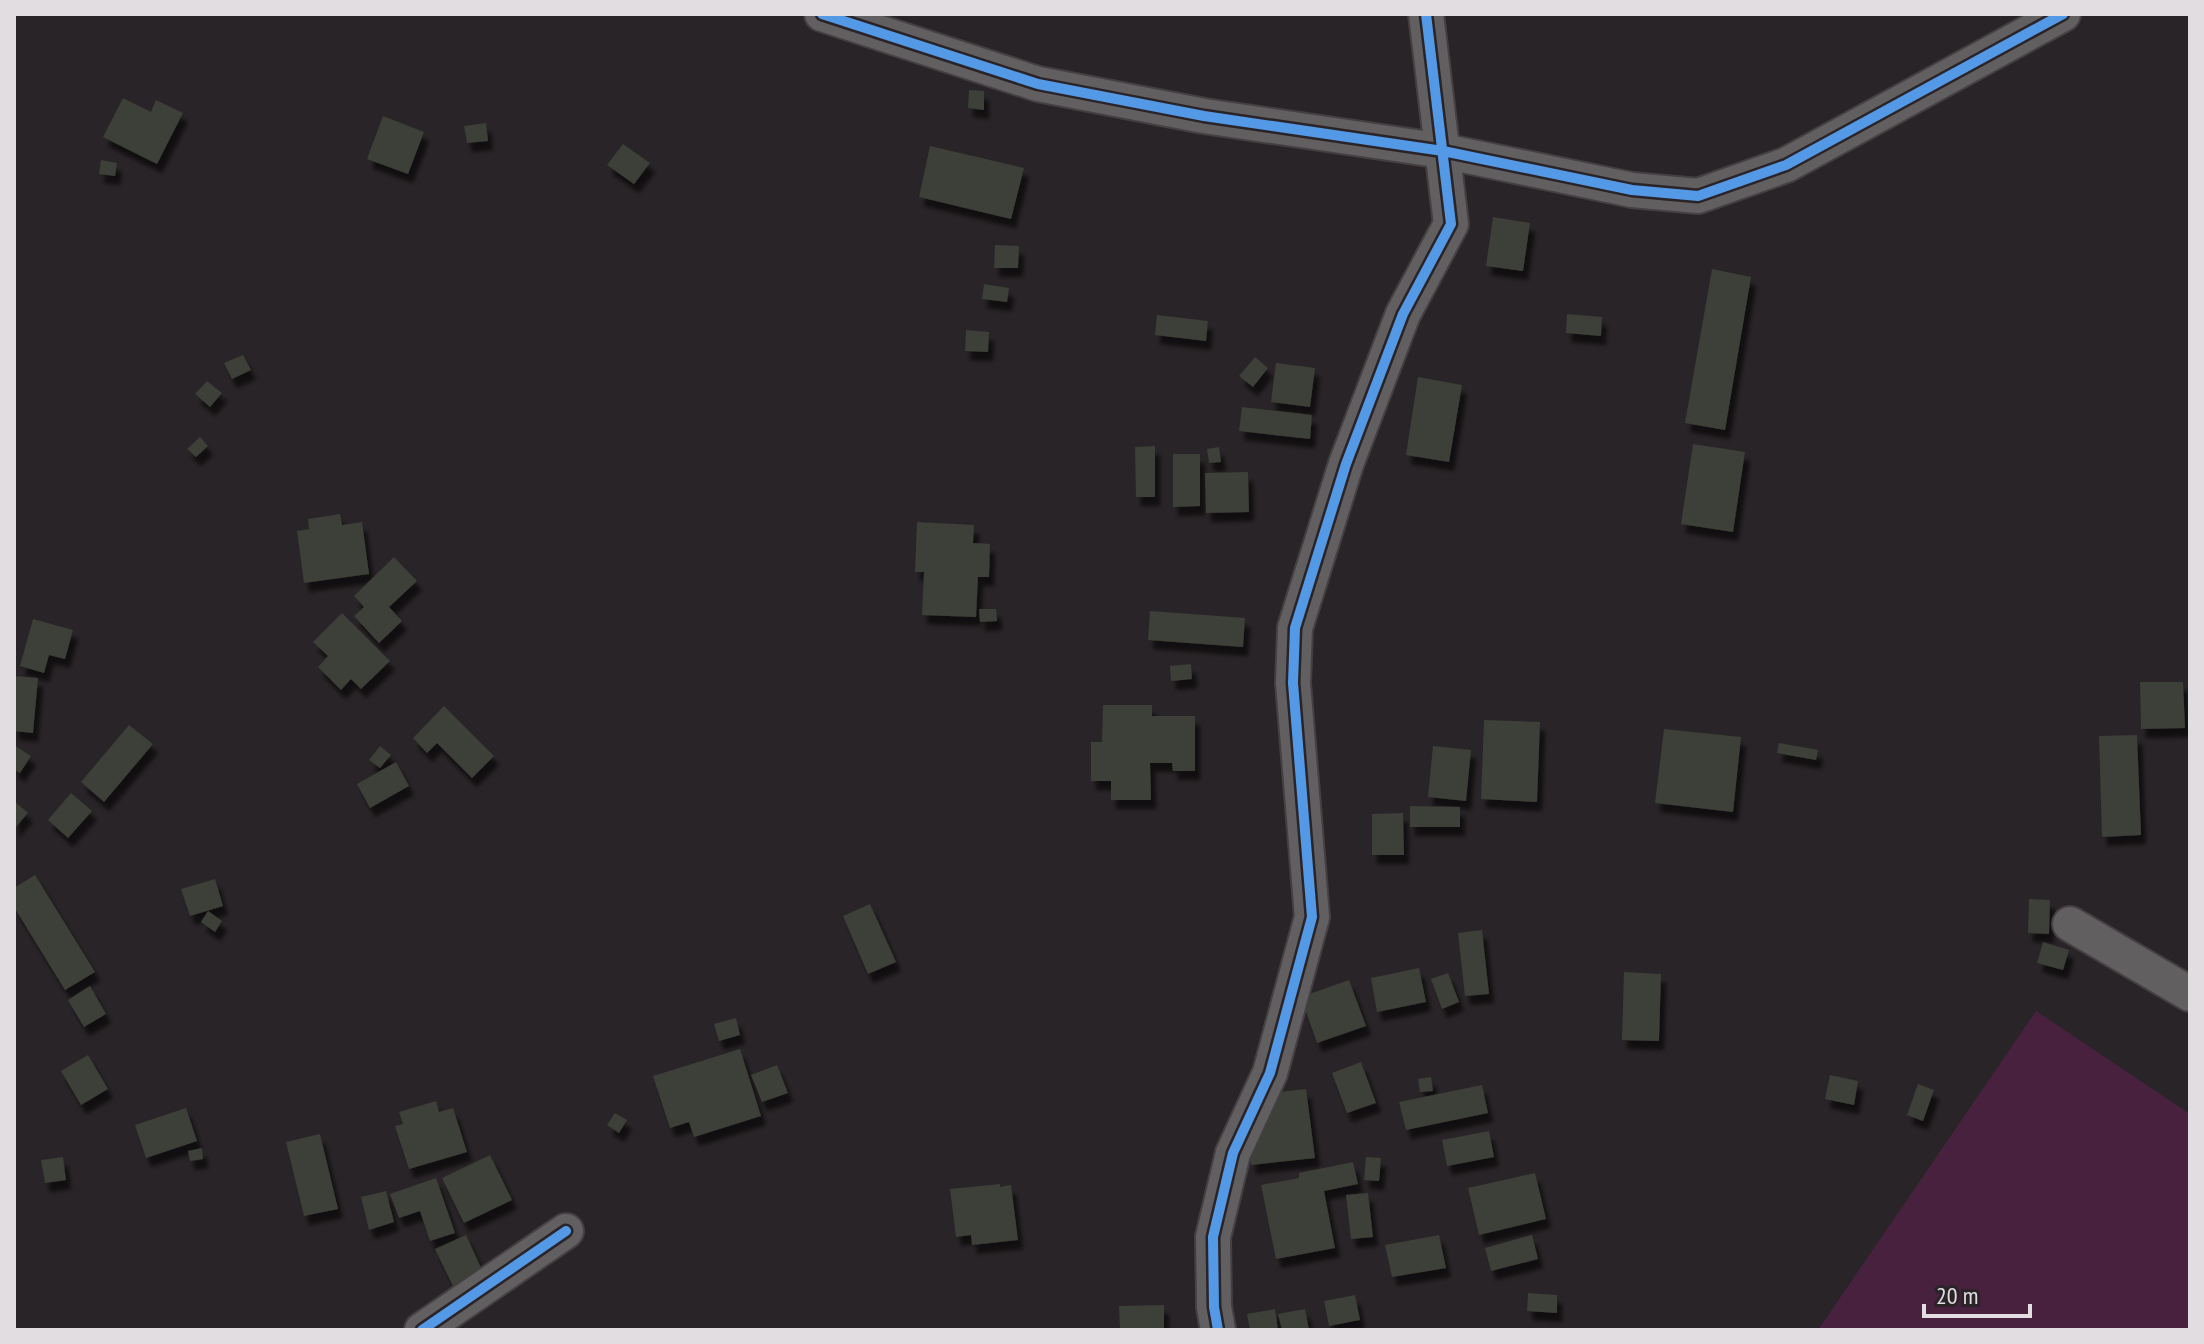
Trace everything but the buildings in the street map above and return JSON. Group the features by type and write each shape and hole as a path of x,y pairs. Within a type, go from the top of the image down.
{"street":[{"path":"822,14 1038,84 1204,116 1443,151 1632,190 1698,196 1786,165 2063,14"},
{"path":"1218,1330 1214,1307 1213,1237 1233,1153 1270,1073 1312,917 1293,683 1295,628 1346,464 1403,314 1451,224 1426,14"},
{"path":"2070,924 2190,994"},
{"path":"422,1330 566,1231"}],"shaded area":[{"path":"2036,1011 2190,1114 2190,1330 1818,1330"}],"cycle path":[{"path":"822,14 1038,84 1204,116 1443,151 1632,190 1698,196 1786,165 2063,14"},
{"path":"1218,1330 1214,1307 1213,1237 1233,1153 1270,1073 1312,917 1293,683 1295,628 1346,464 1403,314 1451,224 1426,14"},
{"path":"422,1330 566,1231"}]}
